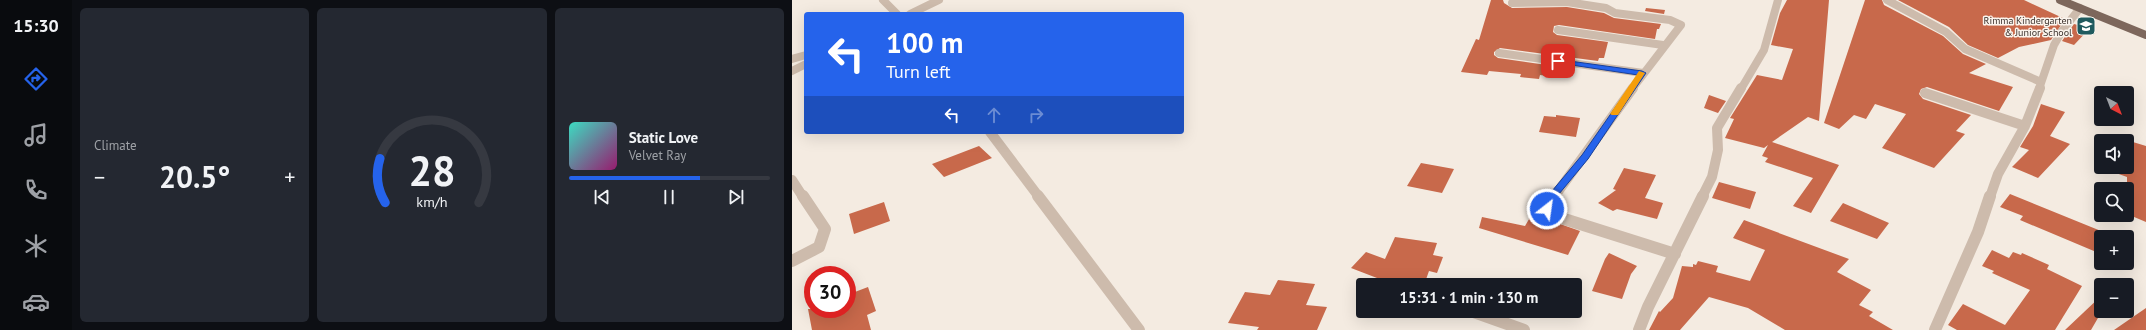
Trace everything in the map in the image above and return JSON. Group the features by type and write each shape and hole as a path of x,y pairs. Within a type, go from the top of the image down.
{"main road":[{"path":"2062,0 2146,36"}],"street":[{"path":"883,0 895,12"},
{"path":"914,12 939,0"},
{"path":"1639,330 1648,306 1712,177 1718,150 1717,128 1764,50 1778,0"},
{"path":"1887,0 1946,32 1964,49 1994,64 2041,82"},
{"path":"1512,3 1567,2 1606,8 1615,13 1670,20 1681,24 1642,73 1585,157 1555,193 1547,209 1558,217 1675,254"},
{"path":"1935,330 1978,232 1998,174 2024,126 2054,45 2062,30 2080,8"},
{"path":"1558,30 1663,45"},
{"path":"1499,53 1642,73"},
{"path":"792,59 804,56"},
{"path":"792,71 804,65"},
{"path":"1925,93 2024,126"},
{"path":"992,134 1139,330"},
{"path":"792,180 825,229 819,247 792,261"},
{"path":"1491,318 1524,330"}],"building":[{"path":"1491,0 1503,0 1504,3 1512,8 1567,7 1604,13 1614,18 1661,24 1659,29 1657,29 1655,39 1559,25 1554,26 1553,32 1557,35 1608,42 1604,58 1599,58 1598,61 1500,48 1494,52 1494,55 1498,58 1568,68 1564,78 1540,75 1539,79 1520,77 1521,74 1489,71 1487,75 1461,72 1476,39 1479,40"},
{"path":"1787,0 1829,0 1819,121 1808,117 1772,142 1839,165 1811,213 1793,206 1813,178 1765,162 1768,158 1762,156 1768,145 1764,148 1725,138 1734,119 1730,118 1757,75 1782,80 1793,49 1771,45 1780,13"},
{"path":"1865,0 1882,0 1884,5 1943,36 1963,54 1986,64 1969,73 2013,87 1999,111 1927,87 1921,89 1919,94 1923,99 1971,115 1956,131 1965,134 1934,168 1882,148 1906,114 1875,104 1866,119 1854,115 1839,129 1824,123"},
{"path":"1898,0 2024,0 2065,19 2051,40 2019,47 1998,58 1968,45 1949,27"},
{"path":"1646,8 1665,10 1664,14 1645,11"},
{"path":"2074,24 2090,28 2074,45 2062,41"},
{"path":"1709,95 1726,101 1718,113 1704,108"},
{"path":"2041,104 2065,112 2050,136 2070,144 2038,178 2012,167 2029,150 2020,147 2033,126"},
{"path":"1556,115 1580,118 1576,137 1539,132 1544,116 1556,117"},
{"path":"2134,142 2146,146 2146,222 2134,217 2134,182 2127,182 2127,177 2119,174 2134,174"},
{"path":"979,146 992,158 944,177 932,164"},
{"path":"1421,163 1454,169 1442,193 1407,186"},
{"path":"1624,168 1656,175 1645,198 1663,203 1657,219 1617,209 1613,211 1598,203 1616,190 1613,189"},
{"path":"1719,182 1756,192 1750,209 1712,198"},
{"path":"2010,194 2099,230 2094,230 2094,251 2020,220 2023,216 2000,207"},
{"path":"884,202 890,221 854,234 849,214"},
{"path":"1843,203 1889,223 1877,239 1830,221"},
{"path":"1532,214 1580,231 1568,255 1479,228 1482,217 1525,226"},
{"path":"1744,220 1849,259 1837,272 1871,290 1859,305 1873,312 1869,316 1893,330 1785,330 1748,308 1709,297 1680,330 1649,330 1659,311 1660,312 1673,298 1682,266 1693,267 1693,264 1696,265 1698,261 1718,266 1716,272 1750,281 1765,250 1733,238"},
{"path":"1395,237 1437,243 1433,255 1443,257 1437,273 1429,271 1426,278 1377,278 1351,268 1366,252 1385,259"},
{"path":"1992,250 2009,258 2013,252 2021,255 2022,253 2049,265 2047,269 2082,286 2055,330 1957,330 1948,325 1963,304 2005,325 2030,290 1992,273 1994,271 1982,266"},
{"path":"1609,253 1637,266 1631,274 1622,299 1592,291 1605,259"},
{"path":"1278,280 1315,284 1306,305 1327,307 1317,330 1257,330 1259,327 1228,323 1245,292 1270,295"},
{"path":"868,287 876,311 867,315 871,330 812,330 810,318 856,318 856,292"},
{"path":"2094,303 2094,318 2098,318 2091,330 2065,330"},
{"path":"2146,308 2146,330 2114,330 2131,318 2134,318 2134,316"}],"slow traffic":[{"path":"1615,114 1642,73"}],"place":[{"name":"Rimma Kindergarten & Junior School","path":"2086,26"}],"route":[{"path":"1547,209 1555,193 1585,157 1642,73 1558,61"}]}
